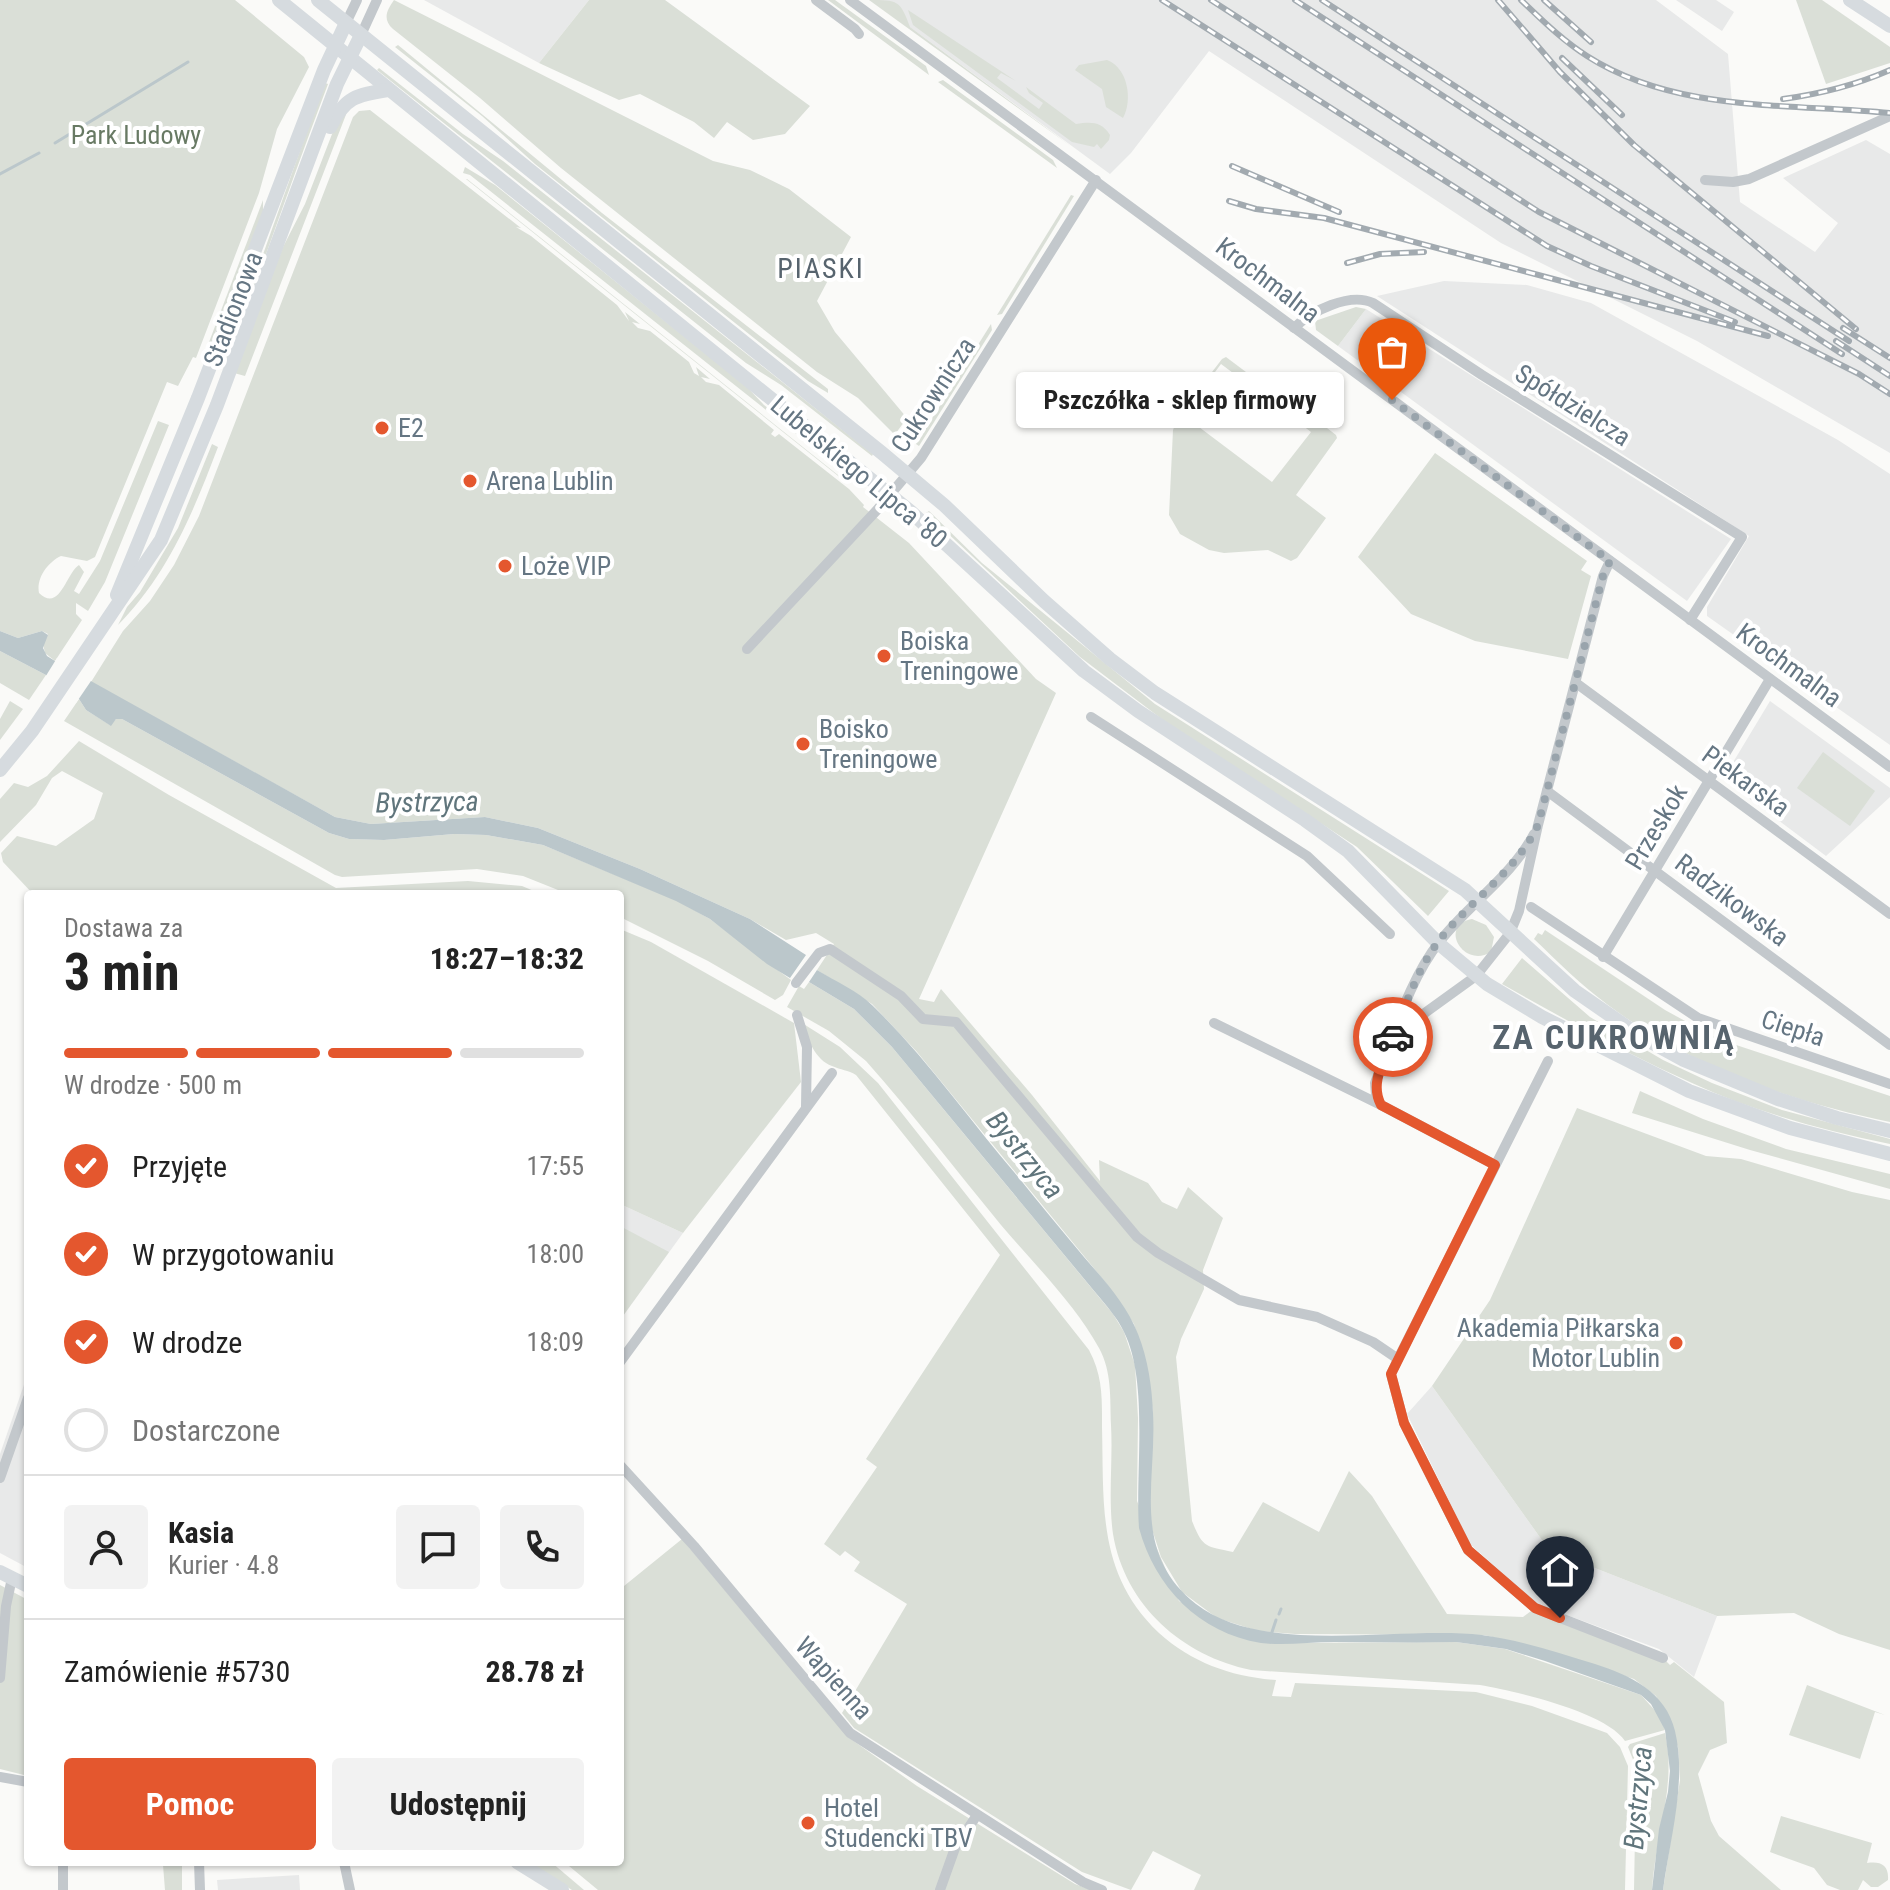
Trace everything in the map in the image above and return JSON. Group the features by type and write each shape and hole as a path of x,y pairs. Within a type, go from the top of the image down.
{"main road":[{"name":"Lubelskiego Lipca '80","path":"279,0 890,495 1084,671 1138,711 1348,851 1438,943 1476,976"},
{"name":"Lubelskiego Lipca '80","path":"318,0 944,505 1110,659 1155,693 1396,845 1477,900 1510,933"},
{"path":"1850,0 1890,26"},
{"name":"Stadionowa","path":"108,617 346,23"},
{"name":"Stadionowa","path":"0,770 32,731 161,540 217,405 337,84 361,35"},
{"name":"Stadionowa","path":"307,169 342,106 355,97 388,90"},
{"path":"1510,933 1603,1013 1684,1060 1778,1099 1890,1131"},
{"path":"1476,976 1542,1017 1689,1091 1790,1128 1890,1154"},
{"path":"518,1866 544,1890"},
{"path":"521,1866 562,1890"}],"street":[{"name":"Stadionowa","path":"346,23 357,0"},
{"name":"Stadionowa","path":"361,35 377,0"},
{"path":"816,0 859,34"},
{"name":"Krochmalna","path":"850,0 1890,767"},
{"path":"1705,180 1733,182 1749,179 1890,116"},
{"name":"Cukrownicza","path":"747,649 907,475 1096,180"},
{"name":"Spółdzielcza","path":"1294,328 1310,315 1355,298 1373,303 1482,375 1742,537 1690,620"},
{"path":"1387,1053 1415,1020 1476,976 1510,933 1519,911 1538,825 1603,576 1610,561"},
{"name":"Przeskok","path":"1603,957 1770,679"},
{"name":"Piekarska","path":"1576,683 1890,914"},
{"path":"1091,717 1307,856 1390,934"},
{"name":"Radzikowska","path":"1547,791 1890,1045"},
{"path":"1381,1105 1375,1083 1417,981 1438,943 1522,852 1538,825"},
{"name":"Ciepła","path":"1531,907 1698,1018 1890,1084"},
{"path":"796,983 819,953 830,949 901,996 923,1019 956,1022 968,1032 1137,1237 1158,1253 1239,1300 1317,1317 1373,1342 1398,1359"},
{"path":"797,1015 807,1047 806,1106"},
{"path":"1214,1023 1495,1165"},
{"path":"1548,1061 1391,1374 1400,1413 1468,1550 1535,1608 1663,1658"},
{"path":"624,1356 832,1073"},
{"path":"0,1478 24,1409"},
{"name":"Wapienna","path":"624,1469 703,1557 850,1733 1081,1886 1102,1890"},
{"path":"0,1678 6,1606 18,1579"},
{"path":"0,1777 24,1781"},
{"path":"940,1890 955,1848 977,1815"},
{"path":"63,1866 63,1890"},
{"path":"199,1866 200,1890"},
{"path":"345,1866 350,1890"}],"shaded area":[{"path":"424,0 589,0 539,63"},
{"path":"873,0 1656,0 1728,54 1740,202 1815,252 1838,223 1783,178 1866,140 1890,154 1890,453 1697,341 1501,243 1209,51 1131,153 1110,174"},
{"path":"1676,0 1716,0 1734,12 1722,31"},
{"path":"1444,281 1527,285 1591,303 1838,440 1890,474 1890,745 1707,616 1707,607 1749,536 1377,296"},
{"path":"1366,309 1731,539 1687,601 1338,346"},
{"path":"0,631 18,638 42,631 48,635 43,648 47,656 335,817 371,824 485,817 538,828 640,869 750,919 806,955 790,978 710,919 676,901 543,845 486,835 454,834 384,840 349,839 329,833 122,719 116,719 111,726 86,710 79,699 46,675 0,651"},
{"path":"1770,701 1890,788 1890,797 1826,856 1723,779"},
{"path":"817,970 866,1000 892,1025 1128,1313 1144,1353 1152,1393 1151,1515 1154,1539 1162,1562 1175,1584 1196,1604 1224,1620 1257,1630 1333,1636 1482,1635 1553,1651 1608,1668 1645,1687 1664,1706 1670,1717 1678,1750 1678,1790 1663,1890 1652,1890 1670,1771 1665,1730 1651,1704 1641,1695 1506,1649 1456,1642 1261,1643 1239,1638 1199,1618 1168,1588 1146,1549 1139,1528 1139,1401 1132,1352 1121,1326 892,1047 854,1009 809,982"},
{"path":"624,1206 683,1233 624,1314"},
{"path":"24,1385 24,1566 0,1553 0,1454"},
{"path":"1432,1386 1549,1550 1717,1616 1694,1677 1659,1649 1537,1604 1470,1544 1407,1414"},
{"path":"299,1875 300,1890 218,1890 217,1880"}],"green space":[{"name":"Park Ludowy","path":"0,0 235,0 304,57 309,67 277,129 259,193 196,358 193,357 178,386 167,382 95,557 87,561 61,556 41,576 39,593 52,598 62,590 79,565 84,572 74,591 79,594 100,561 158,421 169,425 105,582 88,611 76,603 76,614 82,620 55,661 45,653 43,644 48,634 42,631 18,638 0,631"},
{"path":"394,0 713,161 750,170 789,189 851,237 817,301 835,332 907,418 896,433 858,398 817,372 561,168 393,29 387,14"},
{"path":"589,0 665,0 810,106 785,134 753,140 727,122 714,138 694,122 640,94 619,100 539,63"},
{"path":"828,0 835,0 926,66 929,75"},
{"path":"869,0 897,3 910,27 1072,147"},
{"path":"1796,0 1822,0 1890,47 1890,63 1826,84"},
{"path":"908,10 1016,81 1001,73 997,78 1039,109 1043,103 1026,87 1076,124 1091,123 1103,127 1110,135 1109,140 1101,149 1097,144 1094,147 1072,142 913,25"},
{"path":"398,45 602,213 828,389 828,393 808,381 535,164 482,116 395,47"},
{"path":"1107,60 1120,70 1127,85 1128,102 1123,118 1106,107 1102,89 1075,70 1079,65"},
{"path":"379,68 503,161 872,456 781,385 746,363 377,70"},
{"path":"943,80 1053,160 1057,168 938,82"},
{"path":"325,83 328,84 224,368 221,367 248,296"},
{"path":"370,110 617,305 629,321 625,312 640,324 632,322 638,328 650,331 689,362 694,373 699,376 696,367 710,379 701,377 706,382 719,385 774,430 771,434 775,437 779,434 849,489 863,507 909,543 1036,679 1056,693 919,999 934,1002 941,989 1032,1095 1100,1181 1099,1160 1148,1183 1162,1202 1177,1209 1188,1187 1223,1218 1203,1270 1204,1289 1176,1357 1192,1521 1202,1541 1211,1547 1233,1552 1263,1502 1319,1532 1349,1471 1372,1496 1447,1614 1523,1617 1535,1608 1663,1658 1670,1665 1674,1662 1724,1702 1727,1743 1710,1750 1698,1774 1711,1821 1719,1836 1781,1890 1663,1890 1680,1780 1678,1747 1656,1696 1634,1679 1547,1650 1484,1635 1258,1631 1217,1618 1182,1592 1161,1557 1150,1523 1153,1414 1149,1379 1134,1324 1106,1283 917,1052 872,1004 817,970 834,944 816,933 786,940 750,919 640,869 538,828 485,817 371,824 335,817 91,682 123,631 150,601 174,565 199,516 353,117 359,111"},
{"path":"347,112 245,376 234,373 339,116"},
{"path":"465,167 495,185 746,386 764,405 853,479 470,175 463,173"},
{"path":"467,179 848,483 847,483"},
{"path":"1071,195 1074,196 1002,314 997,315"},
{"path":"263,200 263,212 204,361 203,358"},
{"path":"1356,307 1366,309 1338,346 1316,330 1315,321"},
{"path":"991,324 992,330 919,446 916,444"},
{"path":"1226,357 1274,393 1272,402 1221,364 1183,415 1272,482 1311,432 1280,408 1282,405 1287,404 1320,428 1327,428 1337,438 1296,495 1326,518 1297,558 1291,561 1268,550 1224,553 1209,550 1180,534 1169,515 1173,430 1179,415"},
{"path":"212,444 218,447 177,542 151,585 118,625 178,528"},
{"path":"1435,453 1587,561 1581,570 1591,576 1568,659 1475,641 1411,614 1358,557"},
{"path":"929,511 982,563 1155,704 1449,891 1428,916 1357,847 1163,720 1080,657 926,513"},
{"path":"0,651 46,675 29,700 0,683"},
{"path":"79,699 86,710 110,725 116,719 122,719 329,833 349,839 384,840 454,834 486,835 543,845 676,900 710,919 791,980 783,995 775,1000 708,961 624,919 624,890 558,890 523,876 477,869 335,875 64,721"},
{"path":"10,701 23,709 0,740 0,719"},
{"path":"79,741 336,888 468,881 522,886 532,890 29,890 3,862 1,853 17,836 56,846 94,819 103,793 62,771 52,778 36,805 0,842 0,799 14,783 28,787 47,776"},
{"path":"1823,752 1875,791 1850,826 1797,788"},
{"path":"1472,919 1486,925 1494,937 1491,952 1481,956 1464,951 1456,937 1462,923"},
{"path":"1545,930 1665,1010 1718,1039 1890,1096 1890,1122 1779,1092 1707,1064 1672,1046 1608,1005 1570,973 1534,939"},
{"path":"624,931 651,942 794,1023 801,1082 683,1233 624,1206"},
{"path":"1522,958 1590,1017 1663,1060 1782,1110 1890,1139 1890,1144 1814,1126 1740,1103 1620,1048 1502,984"},
{"path":"809,982 854,1009 892,1047 1113,1314 1124,1332 1135,1365 1137,1501 1179,1601 1263,1643 1456,1642 1505,1649 1641,1695 1659,1715 1665,1730 1625,1741 1615,1731 1580,1712 1480,1685 1251,1670 1202,1653 1161,1624 1130,1584 1113,1534 1110,1385 1099,1348 1066,1300 866,1061 829,1031 787,1007 799,986 804,989"},
{"path":"802,1023 840,1047 878,1083 1089,1350 1101,1388 1105,1511 1114,1563 1124,1587 1159,1633 1185,1653 1214,1667 1244,1676 1276,1680 1272,1696 1291,1697 1295,1683 1476,1692 1532,1706 1607,1733 1620,1747 1628,1766 1625,1890 1194,1890 1201,1875 1153,1851 1131,1890 1082,1872 854,1728 842,1713 907,1604 854,1571 860,1562 845,1551 840,1556 824,1544 877,1467 866,1459 1000,1255 856,1075 826,1063 817,1054"},
{"path":"1640,1091 1703,1119 1786,1149 1890,1174 1890,1189 1632,1113"},
{"name":"Akademia Piłkarska Motor Lublin","path":"1577,1108 1706,1156 1741,1159 1890,1200 1890,1650 1839,1634 1794,1613 1717,1616 1549,1550 1432,1386 1490,1300"},
{"path":"624,1228 669,1252 624,1314"},
{"path":"682,1539 848,1737 917,1786 1075,1884 1091,1890 598,1890 569,1866 624,1866 624,1586"},
{"path":"0,1585 24,1598 24,1775 0,1769"},
{"path":"1807,1685 1885,1715 1875,1712 1860,1759 1789,1735"},
{"path":"1665,1733 1667,1792 1652,1890 1634,1890 1636,1767 1628,1747"},
{"path":"1781,1816 1872,1843 1867,1863 1883,1865 1888,1880 1878,1887 1871,1887 1863,1880 1858,1890 1840,1890 1827,1885 1814,1868 1770,1852"},
{"path":"163,1866 182,1866 182,1890 165,1890"},
{"path":"534,1866 556,1866 584,1890 572,1890"}],"pier":[{"path":"57,658 93,678 76,703 44,679"}],"waterway":[{"path":"55,143 188,62"},
{"path":"0,174 39,153"},
{"path":"1279,1614 1281,1609"},
{"path":"1271,1635 1276,1620"}],"railway":[{"path":"1162,0 1547,246 1735,322"},
{"path":"1211,0 1539,212 1859,374 1890,394"},
{"path":"1295,0 1842,354"},
{"path":"1322,0 1849,341"},
{"path":"1498,0 1560,72 1634,145 1856,329"},
{"path":"1521,0 1587,56 1621,74 1658,88 1734,102 1890,113"},
{"path":"1544,0 1591,42"},
{"path":"1562,58 1622,115"},
{"path":"1783,99 1838,88 1890,70"},
{"path":"1232,166 1339,212"},
{"path":"1229,201 1256,209 1324,218 1768,336"},
{"path":"1347,263 1380,254 1424,252"},
{"path":"1843,328 1890,358"},
{"path":"1836,341 1890,376"}],"way so far":[{"path":"1392,400 1610,561 1603,576 1538,825 1516,859 1438,943 1424,965 1393,1037"}],"place":[{"name":"Pszczółka - sklep firmowy","path":"1392,400"},
{"name":"E2","path":"382,428"},
{"name":"Arena Lublin","path":"470,481"},
{"name":"Loże VIP","path":"505,566"},
{"name":"Boiska Treningowe","path":"884,656"},
{"name":"Boisko Treningowe","path":"803,744"},
{"name":"Akademia Piłkarska Motor Lublin","path":"1676,1343"},
{"name":"Hotel Studencki TBV","path":"808,1823"}],"district":[{"name":"PIASKI","path":"821,268"},
{"name":"ZA CUKROWNIĄ","path":"1614,1037"}],"route":[{"path":"1393,1037 1375,1083 1381,1105 1495,1165 1391,1374 1396,1403 1468,1550 1535,1608 1560,1618"}],"water label":[{"name":"Bystrzyca","path":"427,802"},
{"name":"Bystrzyca","path":"1025,1155"},
{"name":"Bystrzyca","path":"1638,1798"}]}
